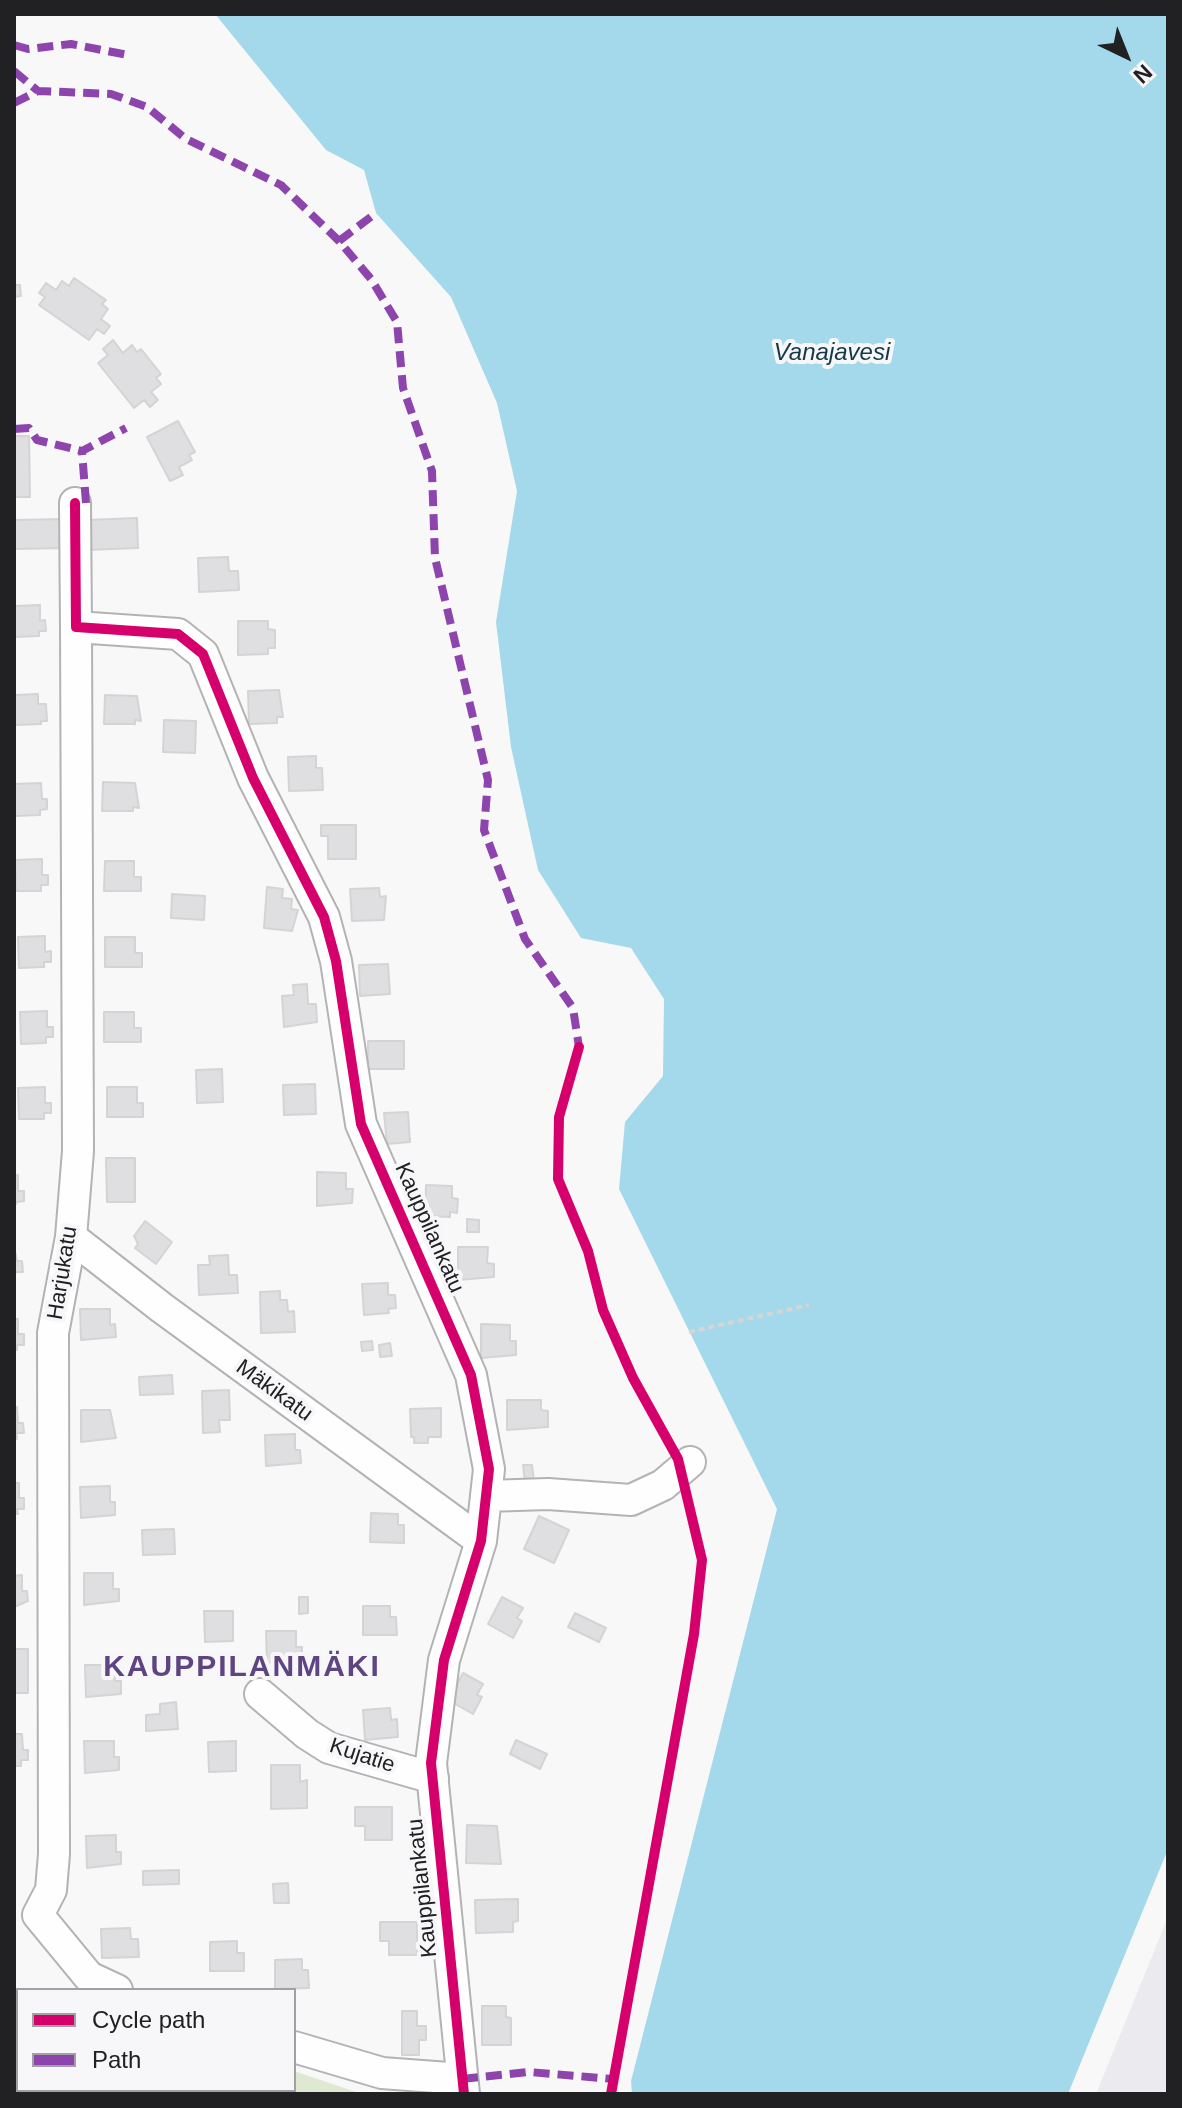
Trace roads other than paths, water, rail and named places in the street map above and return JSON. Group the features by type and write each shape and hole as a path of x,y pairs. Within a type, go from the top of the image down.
{"street":[{"path":"75,503 76,627"},
{"name":"Harjukatu","path":"26,1922 51,1890 54,1854 53,1333 71,1237 78,1151 76,627"},
{"name":"Kauppilankatu","path":"76,627 178,634 203,654 253,778 324,917 336,961 361,1124 471,1375 489,1469 481,1541 444,1660 431,1763 463,2086"},
{"name":"Mäkikatu","path":"71,1237 162,1308 481,1541"},
{"path":"486,1496 548,1494 631,1500 663,1485 690,1462"},
{"name":"Kujatie","path":"260,1694 307,1734 329,1748 433,1778"},
{"path":"26,1922 89,1977 113,1988"},
{"path":"296,2048 382,2073 463,2086"}],"water":[{"name":"Vanajavesi","path":"215,14 1168,14 1168,1849 1068,2094 632,2094 631,2081 777,1509 619,1189 625,1122 663,1076 664,999 631,948 581,938 538,870 511,747 496,622 517,491 497,403 451,297 376,213 364,170 326,150"}],"district":[{"name":"KAUPPILANMÄKI","path":"242,1668"}]}
